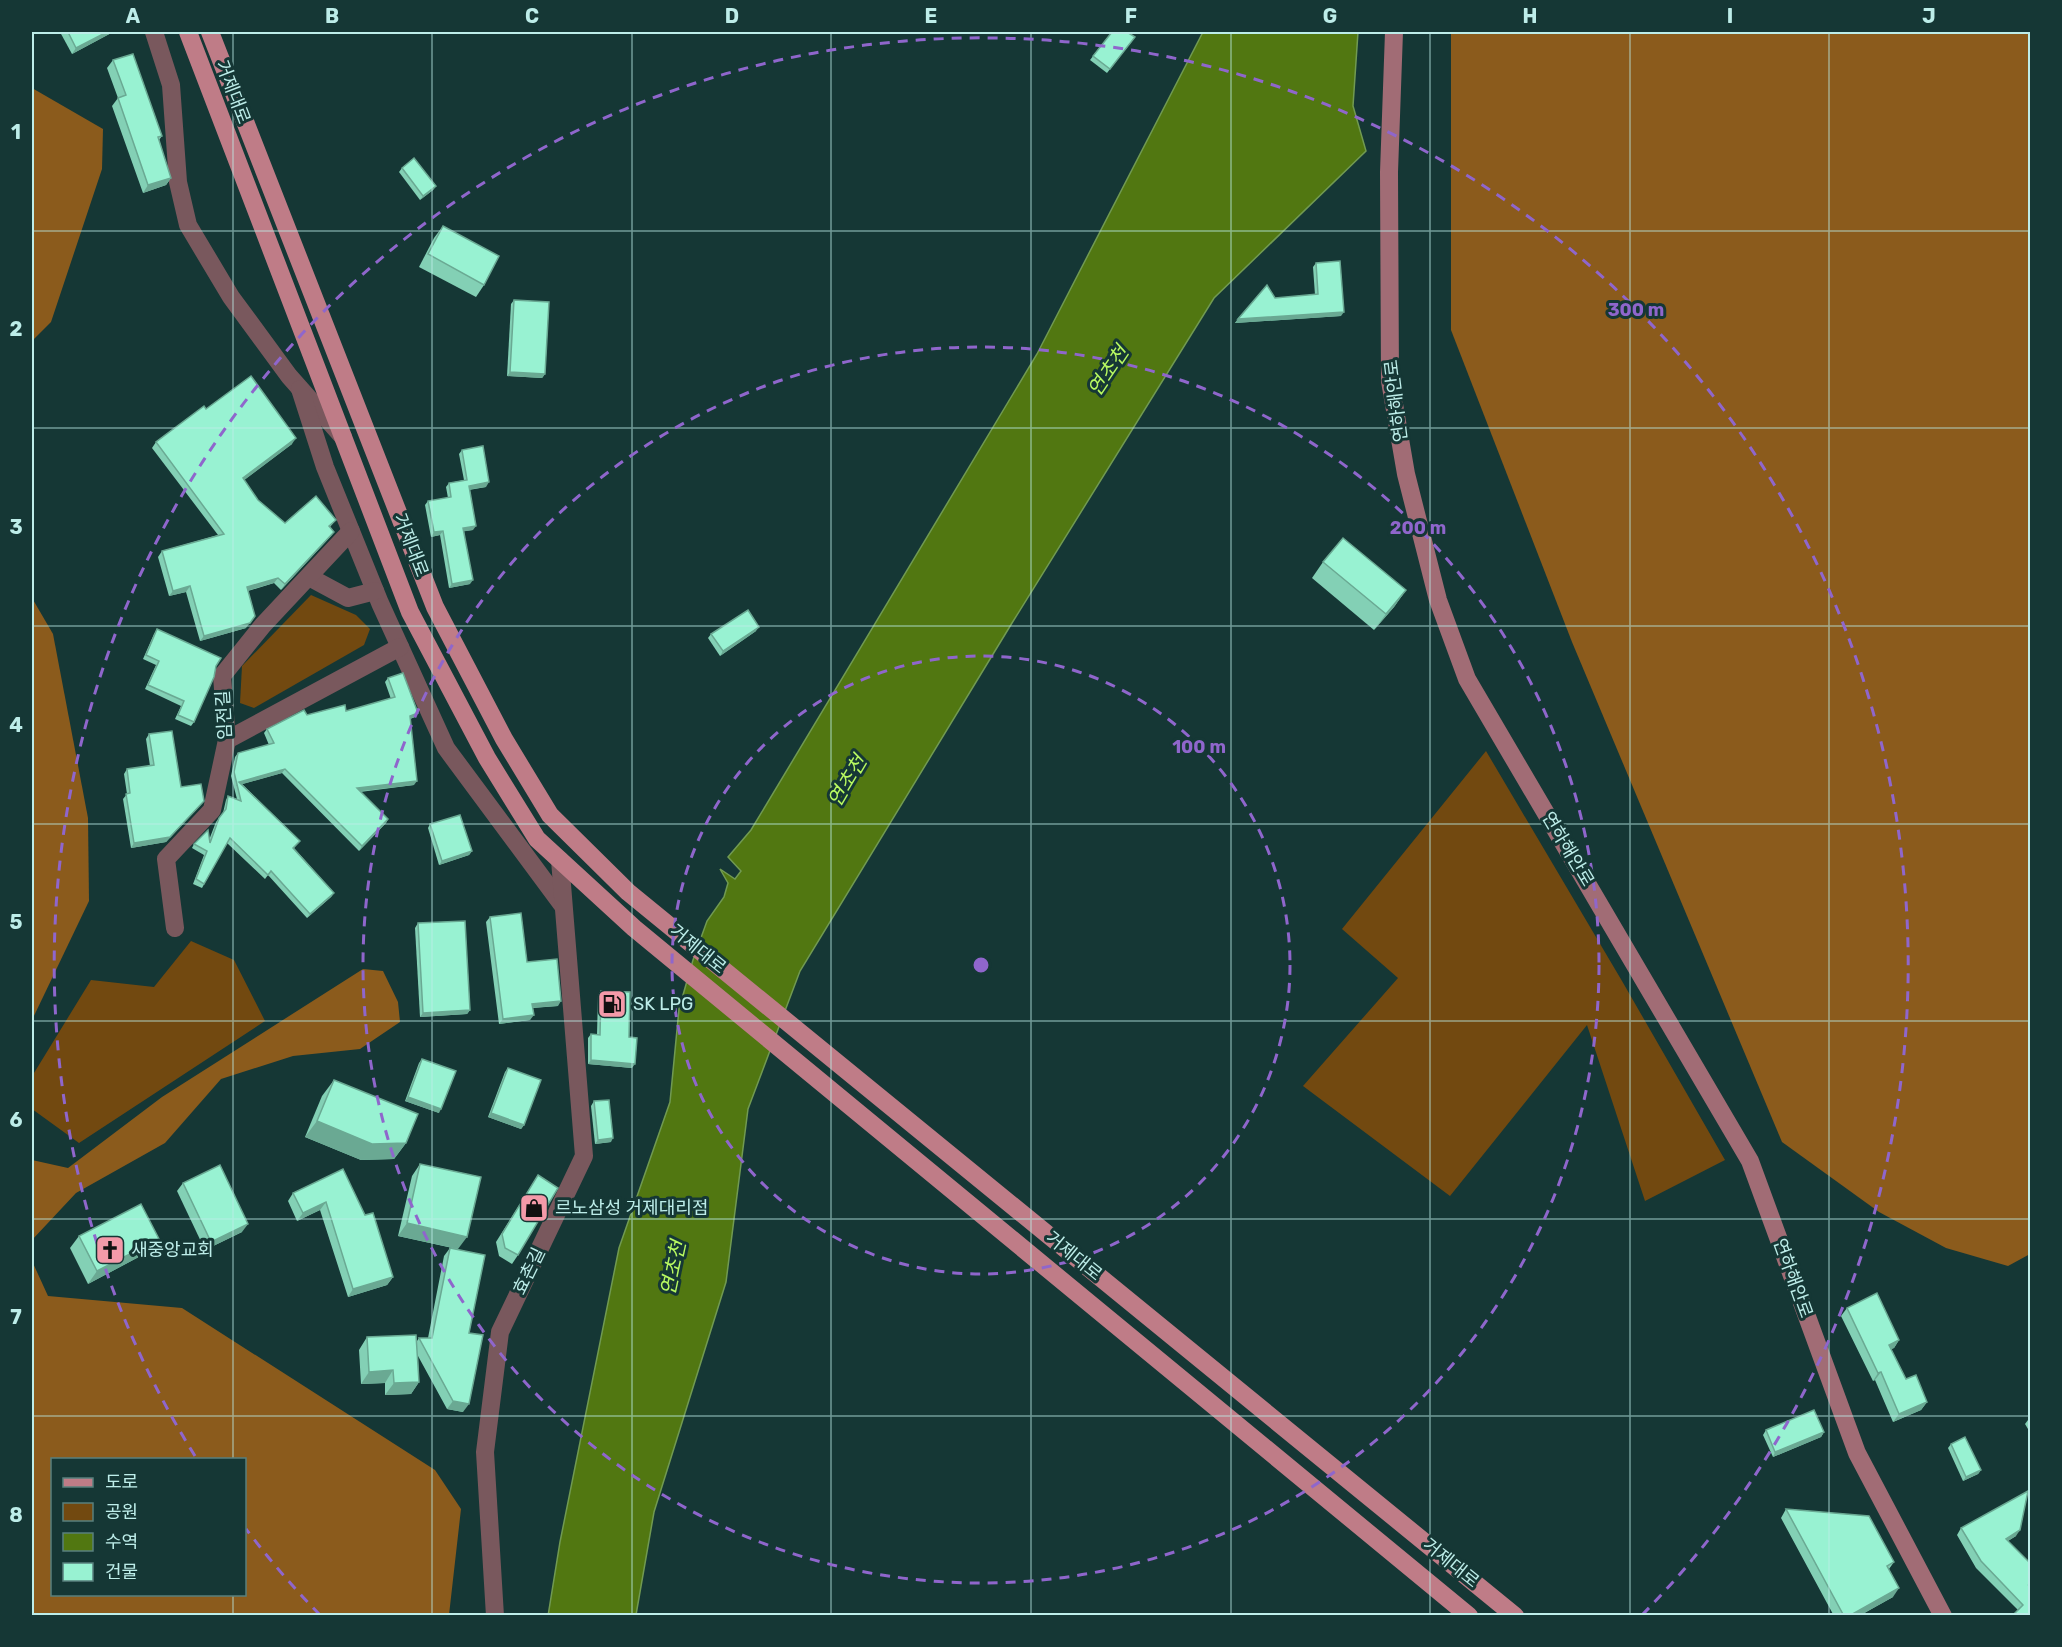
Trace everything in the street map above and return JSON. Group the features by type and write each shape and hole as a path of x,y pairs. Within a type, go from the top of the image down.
{"main road":[{"name":"거제대로","path":"188,32 410,612 487,758 537,839 634,928 1469,1616"},
{"name":"거제대로","path":"210,32 435,607 504,740 550,816 628,892 1515,1616"}],"street":[{"path":"154,32 171,85 178,182 188,225 231,297 300,388 346,441"},
{"name":"연하해안로","path":"1394,32 1389,172 1390,381 1406,474 1438,600 1467,679 1750,1161 1857,1453 1943,1616"},
{"path":"300,388 325,467 375,591 446,748 564,908"},
{"name":"임전길","path":"175,928 166,859 212,810 227,740 222,676 263,625 351,531"},
{"path":"309,576 348,598 375,591"},
{"path":"227,740 400,646"},
{"name":"효촌길","path":"495,1616 485,1452 500,1332 584,1156 560,860"}],"green space":[{"path":"311,595 356,615 370,629 364,645 254,708 240,703 242,666"},
{"path":"1486,751 1725,1160 1645,1201 1587,1025 1450,1196 1303,1086 1398,978 1342,929"},
{"path":"191,941 234,960 265,1021 79,1143 32,1109 34,1073 91,980 154,987"}],"shaded area":[{"path":"1451,32 2030,32 2030,1254 2008,1266 1946,1248 1879,1212 1782,1142 1572,642 1451,330"},
{"path":"32,88 103,129 102,169 51,322 32,341"},
{"path":"32,598 53,634 88,818 89,901 32,1020"},
{"path":"363,969 383,971 398,1002 400,1022 360,1049 293,1056 221,1079 165,1143 76,1193 32,1240 32,1160 68,1168 162,1097"},
{"path":"32,1261 48,1296 182,1308 435,1470 461,1509 449,1615 32,1615"}],"water":[{"name":"연초천","path":"1203,32 1358,32 1353,106 1366,151 1214,298 800,971 748,1109 726,1282 654,1512 636,1615 548,1616 560,1542 619,1248 670,1102 679,1009 707,921 724,897 728,883 720,869 735,879 741,871 728,857 751,830 1037,354"}],"building":[{"path":"68,32 107,32 76,48"},
{"path":"1112,32 1127,32 1135,37 1110,69 1093,56"},
{"path":"133,54 162,136 158,137 171,178 148,185 118,98 126,95 113,60"},
{"path":"414,158 436,186 423,196 402,168"},
{"path":"443,226 499,256 484,285 428,254"},
{"path":"1340,261 1344,312 1238,319 1267,285 1275,298 1318,294 1316,263"},
{"path":"514,300 549,302 545,374 510,372"},
{"path":"251,376 296,438 243,478 258,500 285,523 316,496 336,520 329,526 334,532 285,584 278,578 247,587 255,616 250,623 204,636 190,586 173,591 162,551 224,534 156,442 204,406 206,409"},
{"path":"483,446 489,482 469,486 476,526 463,528 473,580 452,584 443,531 434,532 428,501 451,497 449,483 467,480 462,450"},
{"path":"1343,538 1406,590 1386,614 1323,562"},
{"path":"748,610 759,627 723,651 711,634"},
{"path":"157,629 221,658 194,722 178,715 184,701 148,685 159,661 146,655"},
{"path":"403,673 418,713 410,716 417,781 357,788 388,819 362,846 285,769 239,782 300,841 293,848 334,893 310,914 271,871 268,875 230,838 204,884 196,879 207,851 194,844 208,830 210,843 219,818 226,809 228,796 241,801 234,772 238,753 274,743 267,729 304,710 307,715 345,705 346,711 395,697 388,678"},
{"path":"172,731 181,787 201,784 204,801 170,837 134,843 126,794 130,793 127,769 154,765 149,734"},
{"path":"460,815 472,851 442,861 430,824"},
{"path":"521,913 527,962 557,959 561,1001 532,1004 534,1015 503,1019 490,917"},
{"path":"465,921 470,1010 423,1013 418,923"},
{"path":"601,991 630,992 629,1037 637,1038 635,1064 591,1060 591,1034 600,1035"},
{"path":"422,1059 456,1071 441,1109 408,1097"},
{"path":"508,1068 541,1080 524,1125 491,1113"},
{"path":"334,1080 418,1114 406,1143 372,1144 317,1121"},
{"path":"609,1100 613,1138 598,1140 594,1101"},
{"path":"420,1164 481,1177 467,1237 407,1223"},
{"path":"220,1165 248,1224 211,1242 183,1183"},
{"path":"343,1169 365,1215 373,1213 393,1277 353,1289 326,1202 303,1213 293,1193"},
{"path":"538,1175 558,1188 518,1255 505,1248 502,1234"},
{"name":"새중앙교회","path":"141,1204 159,1239 97,1271 79,1236"},
{"path":"450,1248 485,1255 469,1333 483,1335 469,1404 453,1401 419,1338 432,1338"},
{"path":"1877,1293 1899,1340 1889,1345 1906,1379 1916,1375 1927,1402 1899,1414 1881,1372 1878,1373 1847,1308"},
{"path":"416,1335 419,1382 394,1383 393,1370 369,1372 367,1337"},
{"path":"1814,1410 1824,1432 1775,1452 1766,1430"},
{"path":"1965,1437 1981,1470 1966,1477 1951,1444"},
{"path":"2028,1491 2020,1530 2006,1539 2031,1564 2031,1584 2029,1585 2031,1586 2031,1616 2012,1616 2023,1605 1981,1561 1961,1528"},
{"path":"1786,1509 1869,1516 1894,1562 1887,1566 1899,1588 1849,1616 1844,1616"}],"place":[{"name":"SK LPG","path":"612,1004"},
{"name":"르노삼성 거제대리점","path":"534,1208"},
{"name":"새중앙교회","path":"110,1250"}]}
